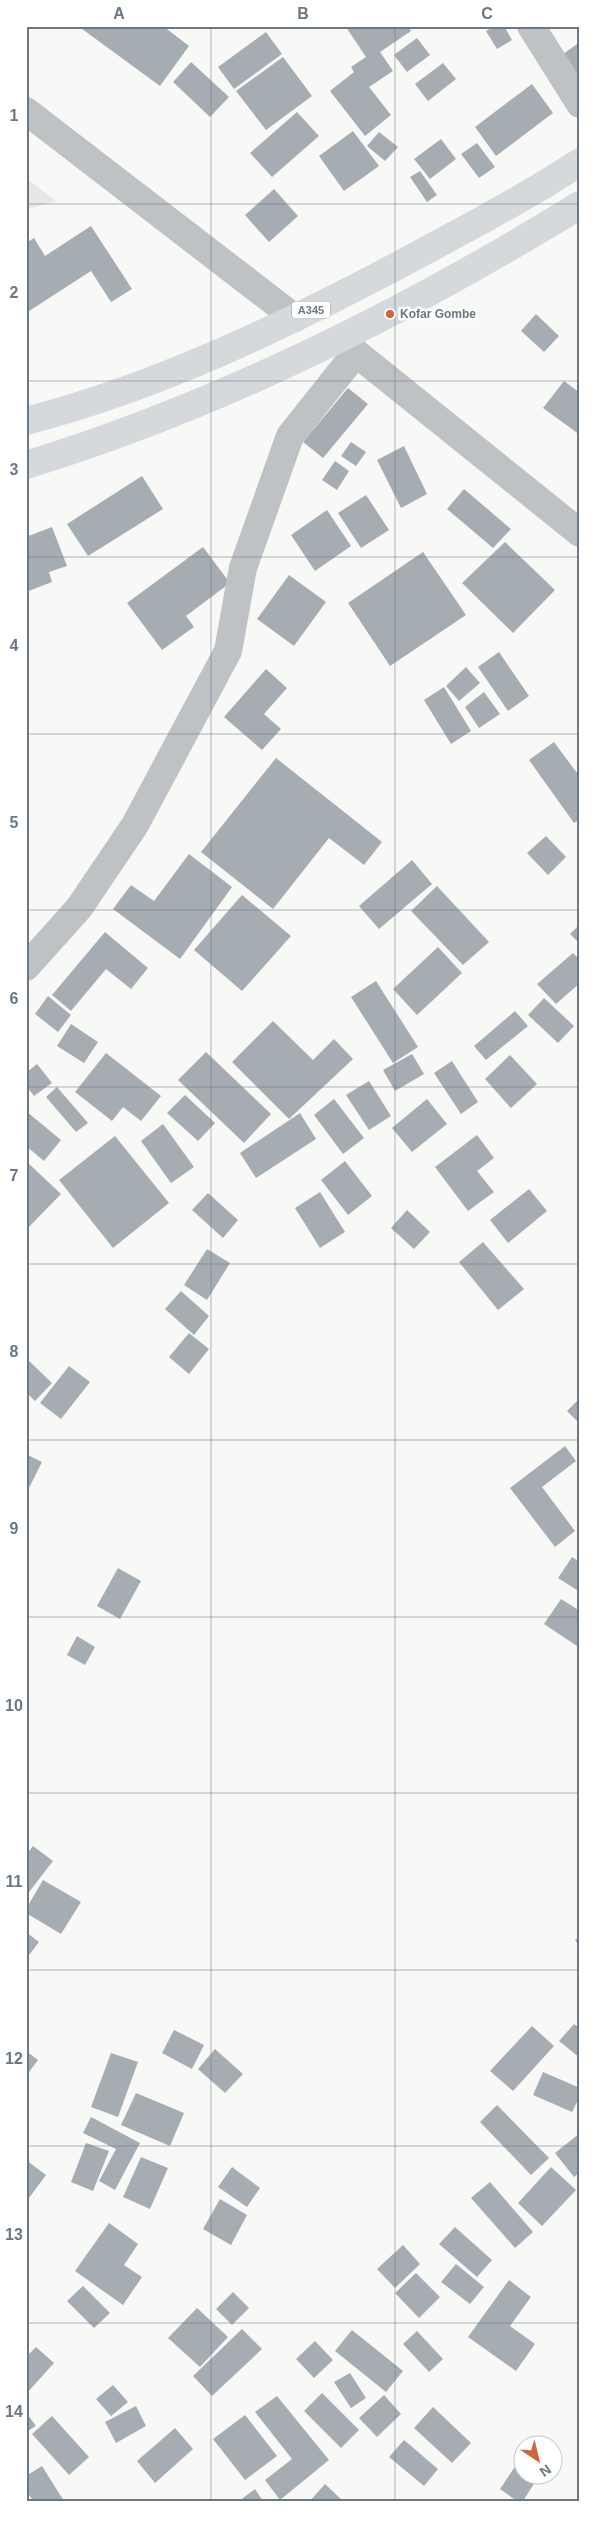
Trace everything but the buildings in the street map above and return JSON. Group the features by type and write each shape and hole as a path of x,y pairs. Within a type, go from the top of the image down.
{"highway":[{"name":"A345","path":"26,421 70,410 201,361 295,318 464,230 580,162"},
{"path":"26,464 63,453 350,345 450,281 580,205"}],"street":[{"path":"531,26 580,104"},
{"path":"26,111 295,318"},
{"path":"26,967 79,908 135,825 228,651 243,568 290,436 350,345 580,533"}],"shaded area":[{"path":"26,178 56,201 26,210"}],"place":[{"name":"Kofar Gombe","path":"390,314"}]}
